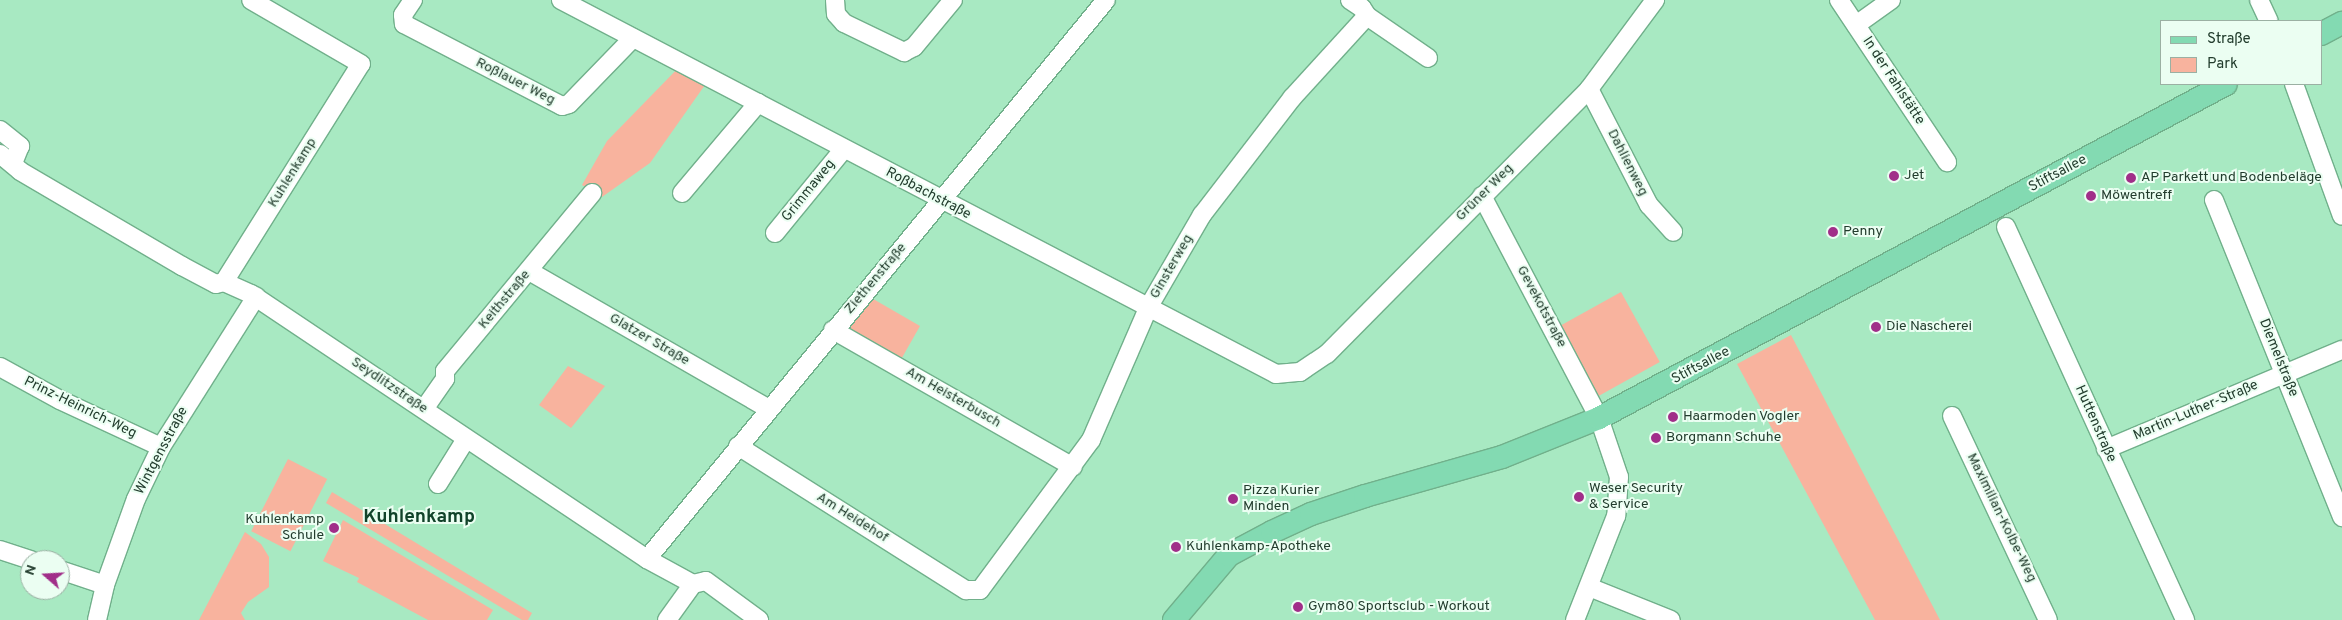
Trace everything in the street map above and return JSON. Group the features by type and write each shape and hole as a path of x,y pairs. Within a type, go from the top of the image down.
{"main road":[{"path":"2322,33 2342,23"},
{"name":"Stiftsallee","path":"1174,620 1229,555 1272,532 1338,505 1502,457 1599,418 2224,85"}],"street":[{"name":"Kuhlenkamp","path":"224,282 361,64 251,0"},
{"name":"Roßlauer Weg","path":"413,0 403,15 404,24 562,106 569,104 633,38"},
{"name":"Roßbachstraße","path":"562,0 843,150 1276,374 1300,372"},
{"path":"835,0 836,14 844,22 904,52 914,47 953,0"},
{"name":"Ziethenstraße","path":"647,559 768,409 942,201 1106,0"},
{"path":"1350,0 1362,8 1367,16 1428,58"},
{"name":"Grüner Weg","path":"1300,372 1327,354 1589,89 1655,0"},
{"name":"In der Fahlstätte","path":"1839,0 1946,162"},
{"path":"1856,25 1891,0"},
{"path":"2260,0 2269,20"},
{"name":"Ginsterweg","path":"966,590 980,590 985,585 1091,440 1148,308 1211,203 1292,98 1367,16"},
{"path":"2294,85 2342,216"},
{"name":"Dahlienweg","path":"1589,89 1649,205 1672,232"},
{"path":"682,193 758,103"},
{"name":"Seydlitzstraße","path":"0,130 20,146 7,158 20,171 182,266 216,284 224,282 256,296 424,409 466,440 647,559 693,584 706,581 759,620"},
{"name":"Grimmaweg","path":"775,233 843,150"},
{"name":"Keithstraße","path":"424,409 445,379 445,371 592,194"},
{"name":"Gevekotstraße","path":"1482,196 1599,418 1620,477 1621,491 1616,516 1576,620"},
{"name":"Diemelstraße","path":"2214,200 2342,517"},
{"name":"Huttenstraße","path":"2006,227 2184,620"},
{"name":"Glatzer Straße","path":"529,271 768,409"},
{"name":"Wintgensstraße","path":"97,620 105,584 136,499 161,448 256,296"},
{"name":"Am Heisterbusch","path":"833,330 1073,467"},
{"name":"Martin-Luther-Straße","path":"2106,449 2342,350"},
{"name":"Prinz-Heinrich-Weg","path":"0,367 60,400 161,448"},
{"name":"Maximilian-Kolbe-Weg","path":"1952,416 2048,620"},
{"path":"438,484 466,440"},
{"name":"Am Heidehof","path":"738,446 966,590"},
{"path":"0,550 20,556"},
{"path":"70,573 105,584"},
{"path":"667,620 693,584"},
{"path":"1588,587 1671,620"}],"green space":[{"path":"685,61 712,75 650,163 602,197 582,185 607,141"},
{"path":"1621,292 1660,362 1598,396 1559,326"},
{"path":"868,296 920,326 899,363 855,339 847,328"},
{"path":"1791,335 1940,620 1875,620 1737,364"},
{"path":"568,366 605,386 571,428 539,405"},
{"path":"288,459 327,479 290,551 251,531"},
{"path":"332,492 532,613 528,620 522,620 326,503"},
{"path":"343,520 493,610 487,620 428,620 357,582 359,578 323,561"},
{"path":"245,532 261,544 269,557 269,587 248,602 241,613 245,620 199,620"}],"place":[{"name":"Jet","path":"1894,176"},
{"name":"AP Parkett und Bodenbeläge","path":"2131,178"},
{"name":"Möwentreff","path":"2091,196"},
{"name":"Penny","path":"1833,232"},
{"name":"Die Nascherei","path":"1876,327"},
{"name":"Haarmoden Vogler","path":"1673,417"},
{"name":"Borgmann Schuhe","path":"1656,438"},
{"name":"Weser Security & Service","path":"1579,497"},
{"name":"Pizza Kurier Minden","path":"1233,499"},
{"name":"Kuhlenkamp Schule","path":"334,528"},
{"name":"Kuhlenkamp-Apotheke","path":"1176,547"},
{"name":"Gym80 Sportsclub - Workout","path":"1298,607"}],"district":[{"name":"Kuhlenkamp","path":"419,518"}]}
